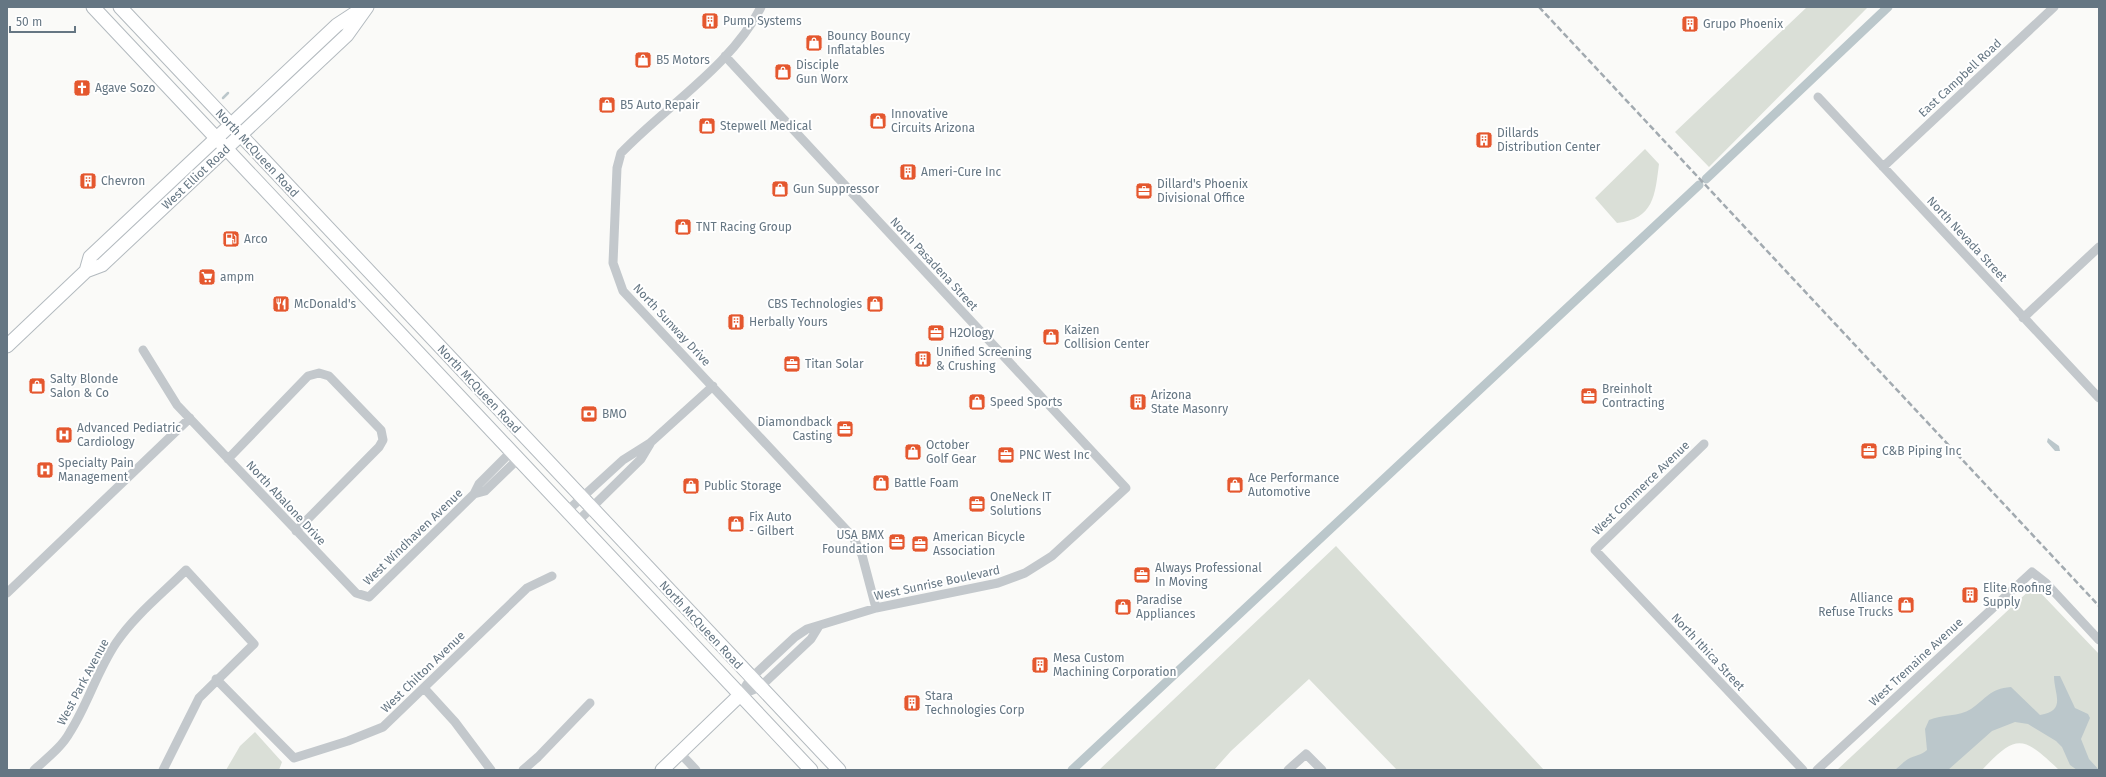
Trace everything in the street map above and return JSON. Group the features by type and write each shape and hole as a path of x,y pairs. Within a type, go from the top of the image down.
{"main road":[{"name":"North McQueen Road","path":"93,7 811,770"},
{"name":"North McQueen Road","path":"120,7 241,134 755,683 839,770"},
{"name":"West Elliot Road","path":"86,271 90,257 216,138 338,25 366,7"},
{"name":"West Elliot Road","path":"7,346 86,271 102,265 348,35 366,7"},
{"path":"399,332 414,319"},
{"path":"662,770 740,695"}],"street":[{"name":"North Sunway Drive","path":"761,7 741,37 725,56 621,153 617,168 613,263 623,291 853,537 862,554 876,608"},
{"name":"East Campbell Road","path":"1883,167 2054,7"},
{"name":"North Pasadena Street","path":"725,56 1126,488"},
{"name":"North Nevada Street","path":"1818,96 2099,398"},
{"path":"2023,318 2099,247"},
{"name":"North Abalone Drive","path":"143,350 177,405 356,593 369,597"},
{"path":"228,459 308,376 319,373 329,376 381,430 383,440 379,447 296,530"},
{"path":"567,512 623,460 650,443 713,386"},
{"path":"7,593 190,418"},
{"path":"577,522 640,459 650,443"},
{"name":"West Commerce Avenue","path":"1595,550 1704,444"},
{"name":"West Windhaven Avenue","path":"369,597 474,494 484,478 515,455"},
{"name":"West Windhaven Avenue","path":"474,494 485,491 491,486 515,455"},
{"path":"484,478 491,486"},
{"name":"West Sunrise Boulevard","path":"755,683 795,637 807,629 876,608 998,583 1025,573 1052,556 1126,488"},
{"name":"North Ithica Street","path":"1595,550 1803,770"},
{"name":"West Park Avenue","path":"34,770 69,734 85,705 100,671 117,642 136,620 186,570 254,644 216,679"},
{"name":"West Tremaine Avenue","path":"1817,770 2032,572 2046,583 2099,640"},
{"name":"West Chilton Avenue","path":"216,679 294,758 348,741 383,726 528,588 552,576"},
{"name":"West Sunrise Boulevard","path":"740,695 811,639 819,626"},
{"path":"164,770 199,698 216,679"},
{"path":"424,688 455,722 491,770"},
{"path":"523,770 538,758 590,704"},
{"path":"680,753 696,770"},
{"path":"1288,770 1306,754 1322,770"}],"shaded area":[{"path":"1807,7 1868,7 1709,167 1675,132"},
{"path":"1645,149 1659,164 1654,195 1645,211 1639,216 1629,221 1617,223 1595,198"},
{"path":"2048,438 2059,446 2060,451 2055,451 2047,442"},
{"path":"1336,546 1544,770 1397,770 1309,679 1231,751 1214,770 1099,770"},
{"path":"2034,586 2099,654 2099,770 2059,770 2037,750 2020,743 2012,745 2004,750 1982,770 1837,770"},
{"path":"2054,676 2060,676 2075,708 2088,714 2090,718 2081,739 2089,759 2099,770 2077,770 2070,765 2062,747 2056,741 2028,724 2015,722 1992,731 1948,770 1895,770 1908,759 1927,750 1925,729 1929,720 1966,712 1998,690 2011,687 2040,715 2054,710 2057,695"},
{"path":"255,732 282,762 279,770 226,770 240,746"}],"waterway":[{"path":"1706,179 1888,7"},
{"path":"223,98 228,93"},
{"path":"1072,770 1699,185"}],"railway":[{"path":"1539,7 2099,606"}],"place":[{"name":"Pump Systems","path":"710,21"},
{"name":"Grupo Phoenix","path":"1690,24"},
{"name":"Bouncy Bouncy Inflatables","path":"814,43"},
{"name":"B5 Motors","path":"643,60"},
{"name":"Disciple Gun Worx","path":"783,72"},
{"name":"Agave Sozo","path":"82,88"},
{"name":"B5 Auto Repair","path":"607,105"},
{"name":"Innovative Circuits Arizona","path":"878,121"},
{"name":"Stepwell Medical","path":"707,126"},
{"name":"Dillards Distribution Center","path":"1484,140"},
{"name":"Ameri-Cure Inc","path":"908,172"},
{"name":"Chevron","path":"88,181"},
{"name":"Gun Suppressor","path":"780,189"},
{"name":"Dillard's Phoenix Divisional Office","path":"1144,191"},
{"name":"TNT Racing Group","path":"683,227"},
{"name":"Arco","path":"231,239"},
{"name":"ampm","path":"207,277"},
{"name":"McDonald's","path":"281,304"},
{"name":"CBS Technologies","path":"875,304"},
{"name":"Herbally Yours","path":"736,322"},
{"name":"H2Ology","path":"936,333"},
{"name":"Kaizen Collision Center","path":"1051,337"},
{"name":"Unified Screening & Crushing","path":"923,359"},
{"name":"Titan Solar","path":"792,364"},
{"name":"Salty Blonde Salon & Co","path":"37,386"},
{"name":"Breinholt Contracting","path":"1589,396"},
{"name":"Speed Sports","path":"977,402"},
{"name":"Arizona State Masonry","path":"1138,402"},
{"name":"BMO","path":"589,414"},
{"name":"Diamondback Casting","path":"845,429"},
{"name":"Advanced Pediatric Cardiology","path":"64,435"},
{"name":"C&B Piping Inc","path":"1869,451"},
{"name":"October Golf Gear","path":"913,452"},
{"name":"PNC West Inc","path":"1006,455"},
{"name":"Specialty Pain Management","path":"45,470"},
{"name":"Battle Foam","path":"881,483"},
{"name":"Ace Performance Automotive","path":"1235,485"},
{"name":"Public Storage","path":"691,486"},
{"name":"OneNeck IT Solutions","path":"977,504"},
{"name":"Fix Auto - Gilbert","path":"736,524"},
{"name":"USA BMX Foundation","path":"897,542"},
{"name":"American Bicycle Association","path":"920,544"},
{"name":"Always Professional In Moving","path":"1142,575"},
{"name":"Elite Roofing Supply","path":"1970,595"},
{"name":"Alliance Refuse Trucks","path":"1906,605"},
{"name":"Paradise Appliances","path":"1123,607"},
{"name":"Mesa Custom Machining Corporation","path":"1040,665"},
{"name":"Stara Technologies Corp","path":"912,703"}]}
